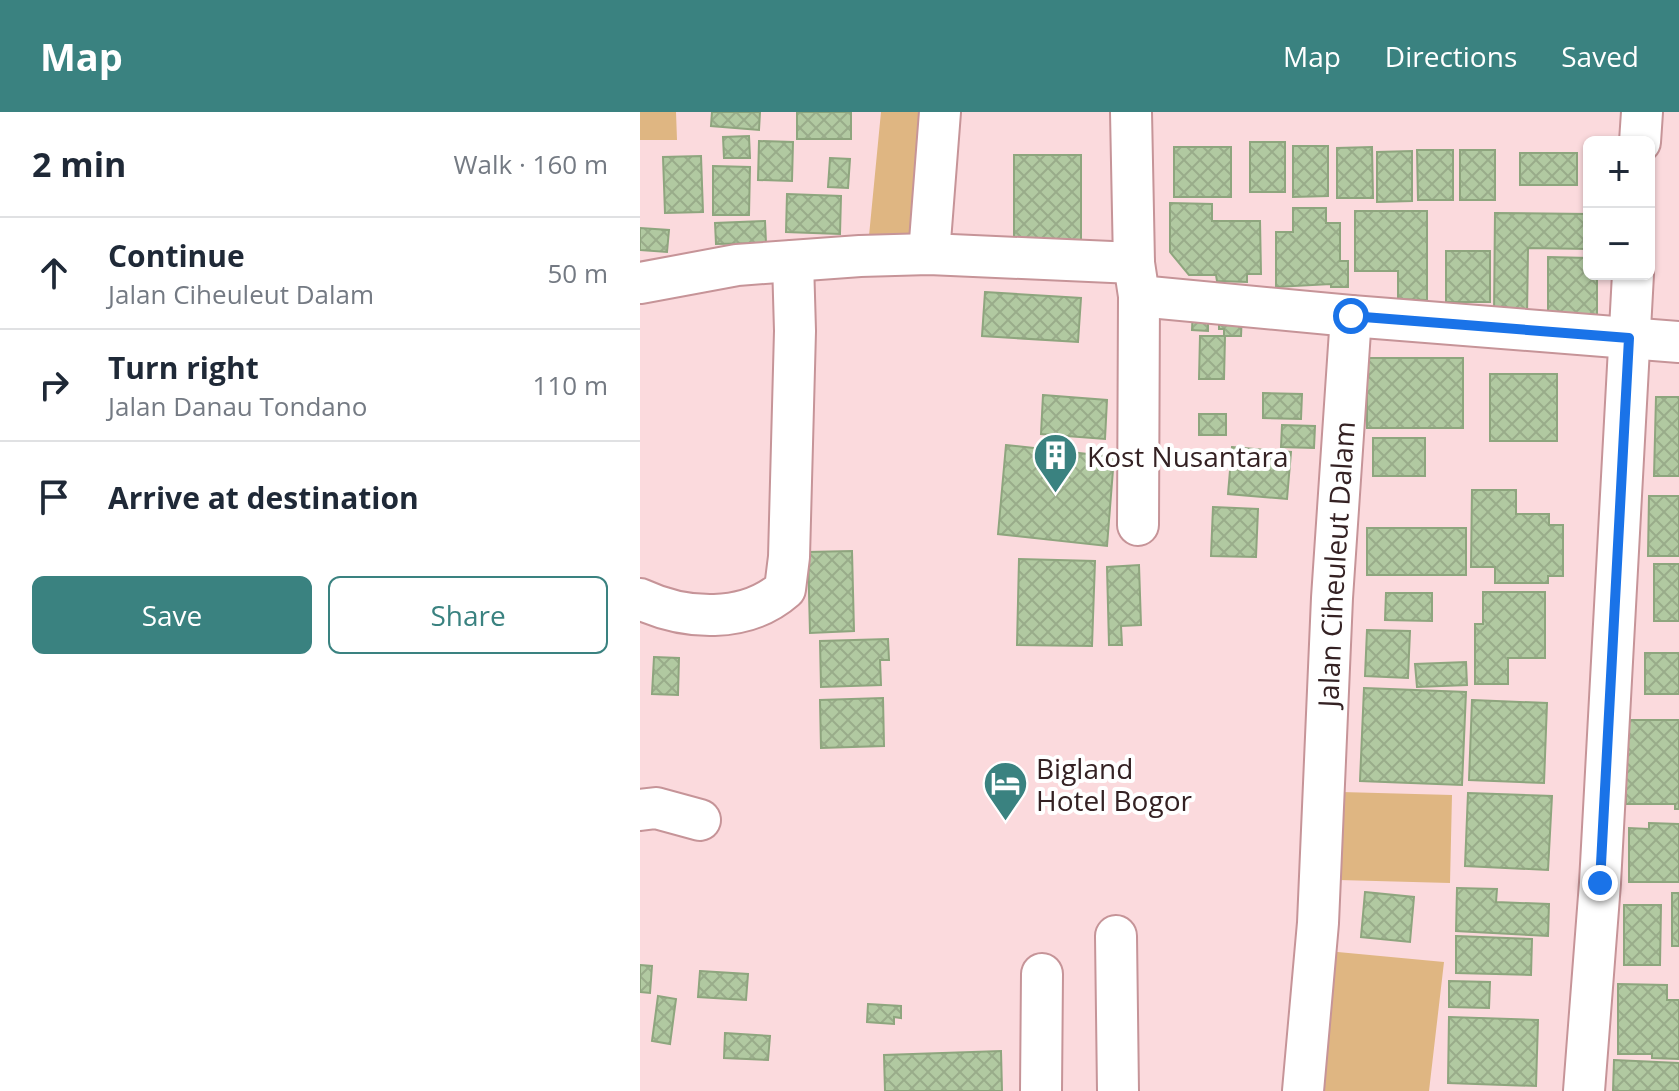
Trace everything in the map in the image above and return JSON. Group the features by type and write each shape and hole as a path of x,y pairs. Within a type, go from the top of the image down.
{"street":[{"path":"929,254 940,112"},
{"path":"1131,112 1138,525"},
{"path":"1640,136 1642,112"},
{"path":"640,283 737,265 929,254 1136,280 1351,316 1679,342"},
{"path":"640,599 662,609 693,615 725,614 755,607 775,598 785,589 789,557 795,331 793,261"},
{"path":"1584,1091 1600,883 1633,280"},
{"name":"Jalan Ciheuleut Dalam","path":"1303,1091 1318,923 1332,598 1351,316"},
{"path":"640,810 656,808 700,820"},
{"path":"1116,936 1118,1091"},
{"path":"1041,1091 1042,974"}],"shaded area":[{"path":"640,112 676,112 677,140 640,140"},
{"path":"881,112 951,112 950,247 868,246"},
{"path":"1341,792 1452,795 1450,883 1339,880"},
{"path":"1327,951 1444,962 1429,1091 1316,1091"}],"building":[{"path":"712,112 760,112 759,130 711,126"},
{"path":"797,112 851,112 851,139 797,139"},
{"path":"749,136 750,158 724,158 723,137"},
{"path":"759,141 793,142 792,181 758,180"},
{"path":"1250,142 1285,142 1285,192 1250,192"},
{"path":"1293,146 1328,146 1328,196 1293,197"},
{"path":"1174,147 1231,147 1231,197 1174,197"},
{"path":"1372,147 1373,198 1337,198 1337,148"},
{"path":"1417,150 1453,150 1453,200 1418,200"},
{"path":"1460,150 1495,150 1495,200 1460,200"},
{"path":"1412,151 1412,201 1377,202 1377,152"},
{"path":"1520,153 1577,153 1577,185 1520,185"},
{"path":"1014,155 1081,155 1081,242 1014,242"},
{"path":"701,156 703,212 665,213 663,157"},
{"path":"830,158 850,159 848,188 828,187"},
{"path":"713,166 750,167 749,215 713,215"},
{"path":"787,194 841,196 840,234 786,232"},
{"path":"1170,203 1212,204 1212,221 1260,221 1261,274 1247,274 1247,282 1217,281 1216,275 1189,275 1170,252"},
{"path":"1293,208 1326,208 1326,223 1340,223 1340,261 1348,261 1348,287 1331,287 1331,284 1276,287 1276,232 1293,232"},
{"path":"1355,211 1427,211 1427,300 1398,299 1398,271 1355,271"},
{"path":"1495,213 1583,214 1583,249 1528,248 1527,316 1494,316"},
{"path":"765,221 766,243 716,244 715,223"},
{"path":"640,228 669,230 667,252 640,250"},
{"path":"1446,251 1490,251 1490,302 1446,302"},
{"path":"1548,257 1583,258 1583,280 1597,280 1597,319 1548,319"},
{"path":"985,292 1081,298 1078,342 982,336"},
{"path":"1193,307 1208,308 1208,331 1192,330"},
{"path":"1219,310 1242,313 1241,336 1224,336 1224,329 1219,329"},
{"path":"1200,336 1225,336 1224,379 1199,379"},
{"path":"1367,358 1463,358 1463,428 1367,428"},
{"path":"1490,374 1557,374 1557,441 1490,441"},
{"path":"1263,393 1302,394 1301,419 1263,418"},
{"path":"1043,395 1107,400 1105,439 1041,434"},
{"path":"1656,397 1679,397 1679,476 1654,476"},
{"path":"1199,414 1226,414 1226,435 1199,435"},
{"path":"1282,425 1315,426 1314,448 1281,447"},
{"path":"1373,438 1425,438 1425,476 1373,476"},
{"name":"Kost Nusantara","path":"1006,445 1114,457 1107,546 998,534"},
{"path":"1232,447 1291,452 1287,499 1228,494"},
{"path":"1472,490 1516,490 1516,514 1549,514 1549,525 1563,525 1563,576 1548,576 1548,583 1495,583 1495,567 1471,567"},
{"path":"1649,496 1679,496 1679,556 1648,556"},
{"path":"1213,507 1258,509 1256,557 1211,556"},
{"path":"1367,528 1466,528 1466,575 1367,575"},
{"path":"852,551 854,631 810,633 808,552"},
{"path":"1019,559 1095,561 1092,646 1017,645"},
{"path":"1654,564 1679,564 1679,621 1654,621"},
{"path":"1139,565 1141,625 1121,626 1122,645 1109,645 1107,567"},
{"path":"1483,592 1545,592 1545,658 1508,658 1508,684 1475,684 1475,624 1483,624"},
{"path":"1386,593 1432,593 1432,621 1385,620"},
{"path":"1367,630 1410,631 1408,678 1365,676"},
{"path":"888,639 889,660 880,660 881,685 821,687 820,641"},
{"path":"1645,653 1679,653 1679,694 1645,694"},
{"path":"654,657 679,658 678,695 652,694"},
{"path":"1466,662 1467,685 1417,687 1415,664"},
{"path":"1364,688 1466,692 1462,785 1360,781"},
{"path":"883,698 884,746 821,748 820,700"},
{"path":"1472,700 1547,703 1544,783 1469,780"},
{"path":"1626,720 1679,720 1679,809 1675,809 1675,804 1626,804"},
{"path":"1468,793 1552,796 1548,870 1465,866"},
{"path":"1649,823 1679,824 1679,882 1629,882 1629,828 1649,829"},
{"path":"1457,888 1497,889 1496,902 1549,904 1548,936 1456,931"},
{"path":"1365,892 1414,897 1410,942 1361,937"},
{"path":"1672,893 1679,893 1679,946 1672,946"},
{"path":"1624,905 1661,905 1660,965 1624,965"},
{"path":"1456,936 1532,939 1531,975 1456,973"},
{"path":"640,965 652,966 650,993 640,992"},
{"path":"700,971 748,974 746,1000 698,997"},
{"path":"1449,981 1490,982 1489,1008 1449,1007"},
{"path":"1618,984 1667,985 1667,1000 1679,1000 1679,1059 1652,1058 1652,1054 1618,1054"},
{"path":"658,996 676,999 670,1044 652,1041"},
{"path":"868,1004 901,1006 901,1018 894,1017 894,1024 867,1022"},
{"path":"1449,1017 1538,1020 1536,1086 1448,1083"},
{"path":"725,1033 770,1036 768,1060 724,1058"},
{"path":"1001,1051 1002,1091 885,1091 884,1055"},
{"path":"1614,1060 1679,1063 1679,1091 1613,1091"}],"place":[{"name":"Kost Nusantara","path":"1056,495"},
{"name":"Bigland Hotel Bogor","path":"1005,823"}],"route":[{"path":"1351,316 1629,338 1600,883"}]}
